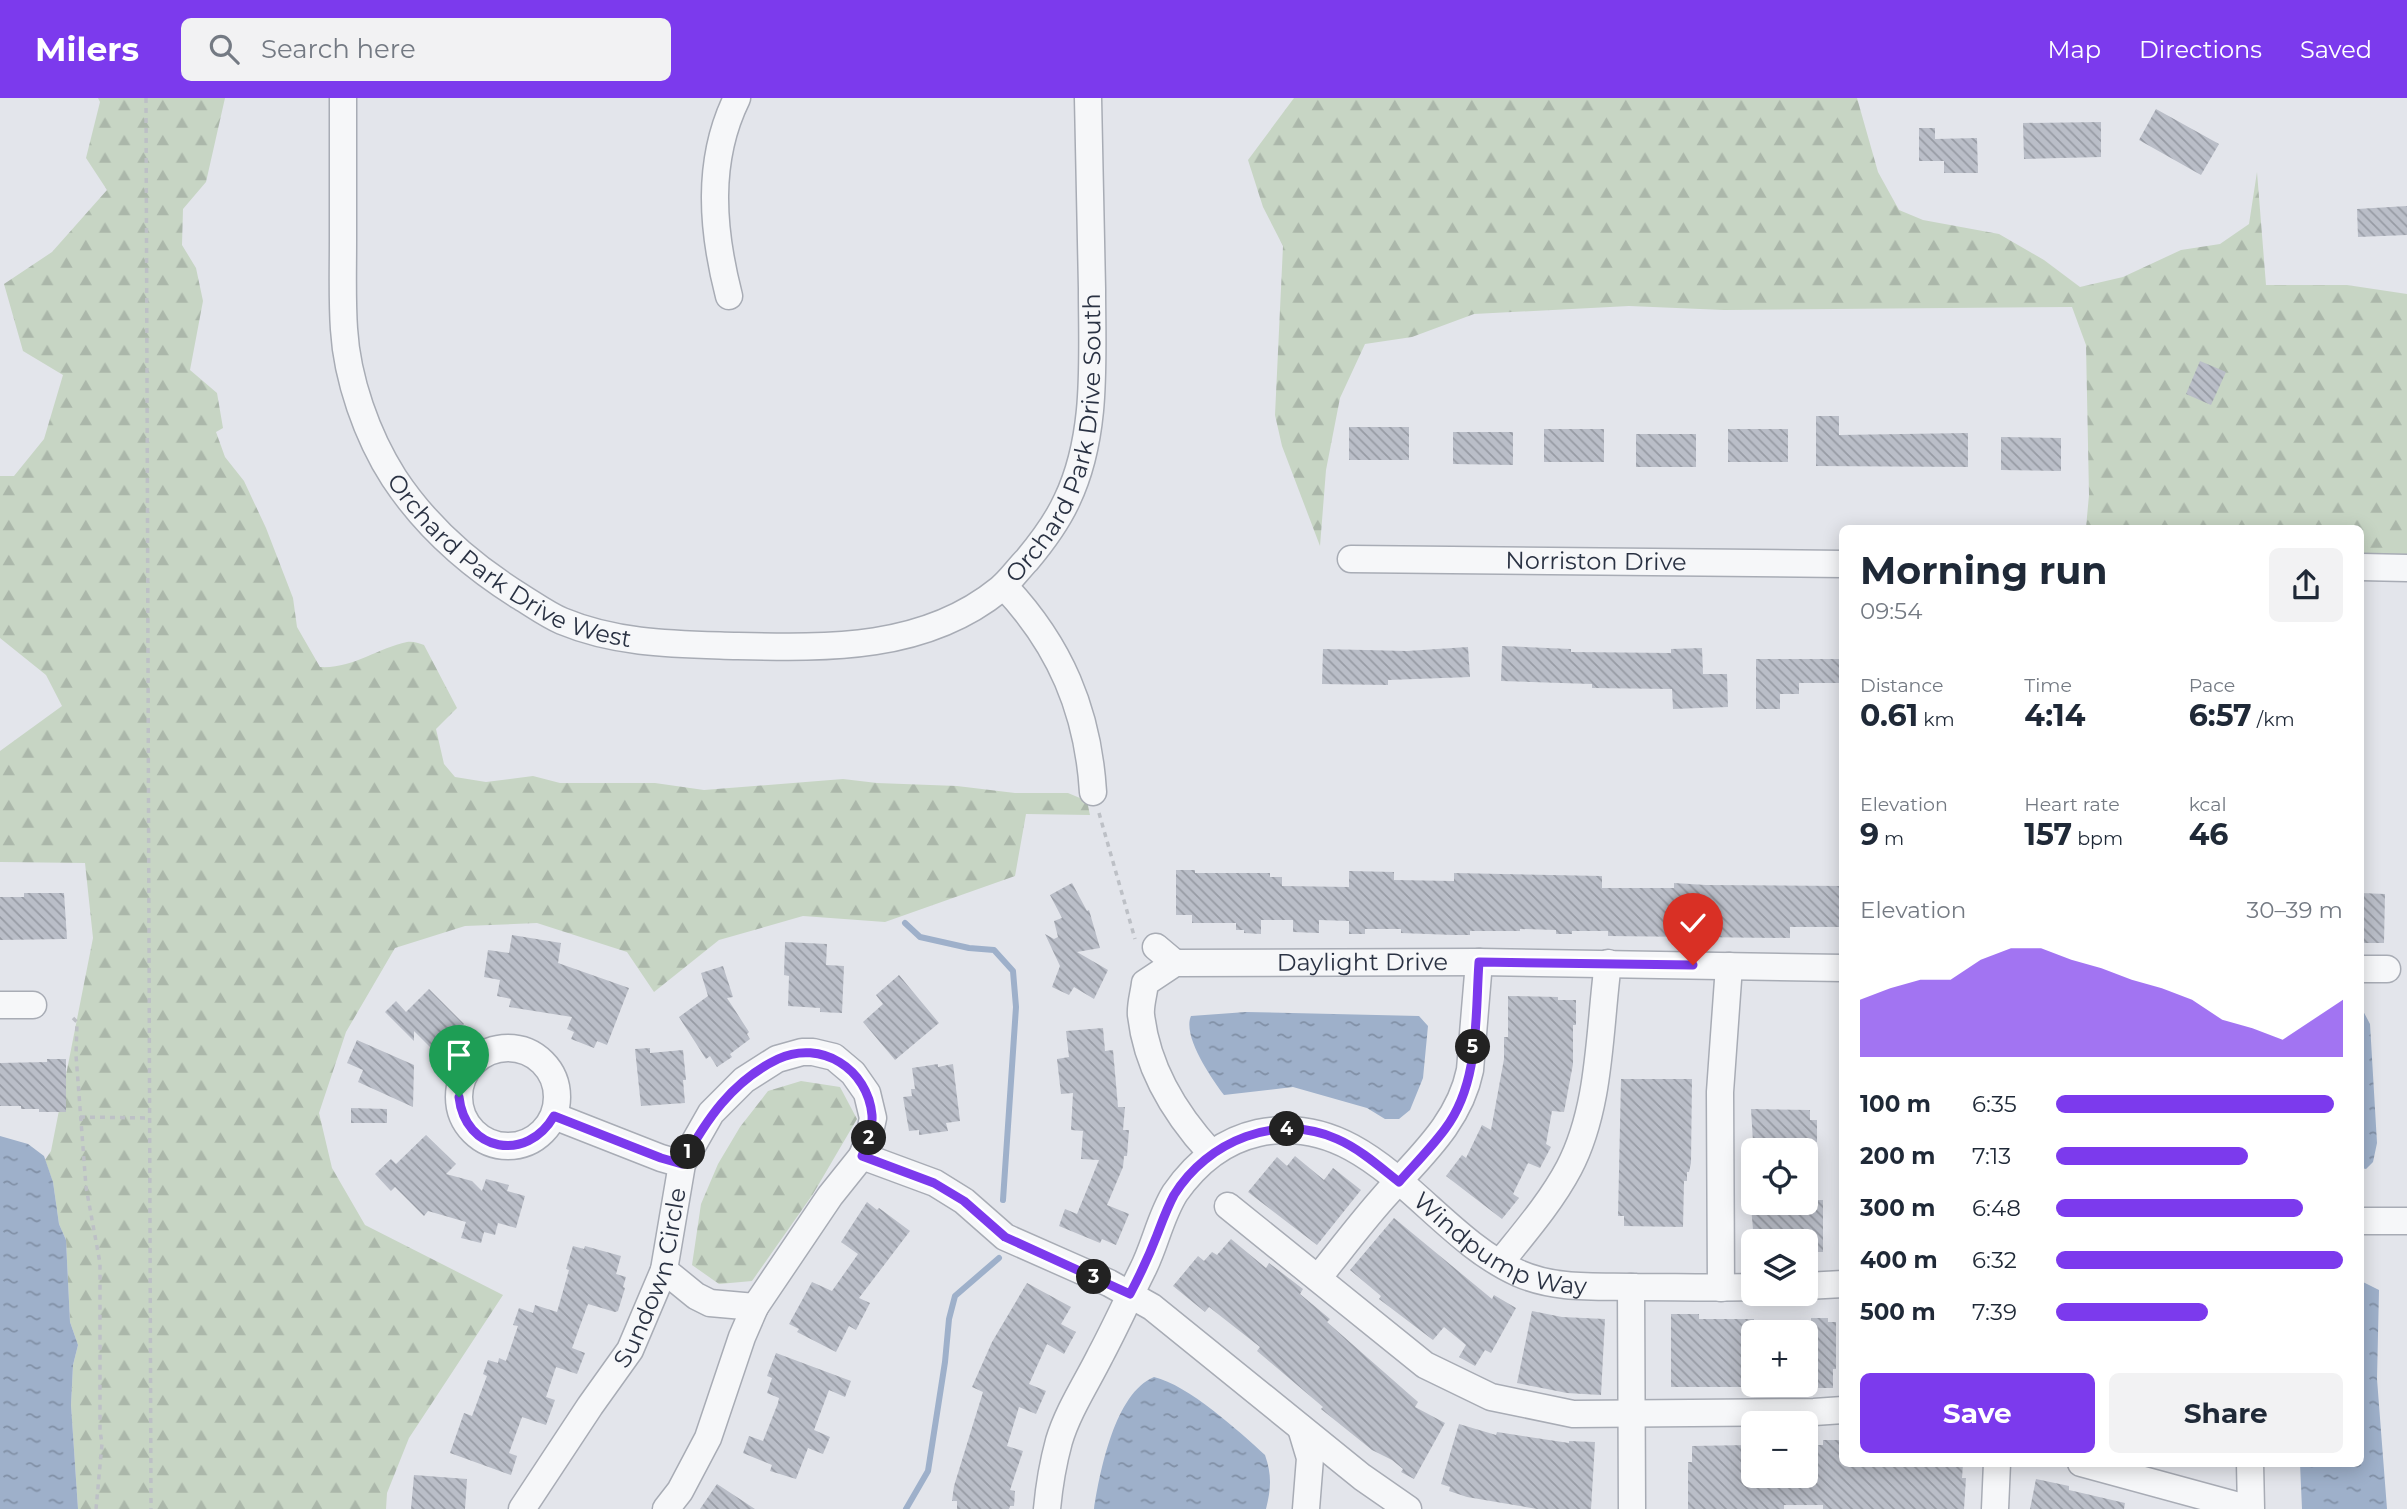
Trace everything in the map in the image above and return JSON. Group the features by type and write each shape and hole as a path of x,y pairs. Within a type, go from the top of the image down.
{"street":[{"name":"Orchard Park Drive West","path":"343,98 344,332 351,375 368,424 392,475 427,523 490,577 559,620 594,633 672,644 766,646 844,646 895,638 961,615 1004,586"},
{"path":"729,296 719,258 714,215 717,166 724,134 737,98"},
{"name":"Orchard Park Drive South","path":"1087,98 1092,310 1090,414 1086,439 1074,483 1057,519 1037,548 1004,586 1038,627 1073,692 1087,738 1093,792"},
{"name":"Norriston Drive","path":"1351,559 1839,564"},
{"path":"2364,568 2407,568"},
{"path":"1155,950 1145,983 1141,1014 1154,1070 1194,1135 1212,1153"},
{"name":"Daylight Drive","path":"1155,950 1479,962 1839,968"},
{"path":"1318,1278 1384,1197 1445,1129 1466,1087 1479,962"},
{"path":"1500,1263 1555,1192 1580,1144 1592,1100 1608,963"},
{"path":"1721,1287 1720,1092 1729,966"},
{"path":"2364,969 2387,969"},
{"path":"0,1005 33,1005"},
{"name":"Sundown Circle","path":"522,1509 630,1350 664,1270 682,1164 711,1113 724,1098 777,1059 802,1052 834,1057 853,1073 867,1093 873,1118 862,1156 830,1196 755,1307 742,1337 709,1438 680,1492 666,1509"},
{"path":"554,1116 682,1164"},
{"name":"Windpump Way","path":"1047,1509 1058,1443 1069,1416 1144,1269 1174,1195 1212,1153 1250,1135 1269,1131 1305,1130 1352,1146 1500,1263 1517,1273 1551,1284 1574,1287 1741,1287"},
{"path":"862,1156 934,1183 964,1201 1005,1237 1130,1294 1165,1316 1384,1494 1408,1509"},
{"path":"1228,1206 1425,1365 1491,1397 1573,1414 1839,1410"},
{"path":"2364,1221 2407,1221"},
{"path":"664,1270 696,1296 710,1303 755,1307"},
{"path":"1818,1285 1839,1284"},
{"path":"1630,1287 1632,1509"},
{"path":"1301,1428 1310,1458 1307,1509"},
{"path":"1995,1509 1997,1467"},
{"path":"2118,1468 2250,1509 2250,1467"}],"path":[{"path":"146,98 151,1509"},
{"path":"1093,792 1155,950"},
{"path":"73,1018 77,1022 76,1055 86,1187 100,1263 102,1444 96,1509"},
{"path":"80,1117 150,1118"}],"green space":[{"path":"98,98 225,98 206,182 183,209 182,245 196,268 203,301 190,370 217,393 223,428 216,432 225,457 244,481 266,528 293,598 297,627 320,667 354,662 407,642 424,645 457,708 436,729 444,764 455,777 486,782 533,776 560,783 655,783 704,790 843,779 957,786 1015,793 1068,793 1087,801 1090,815 1026,814 1015,876 885,922 803,916 719,940 654,992 627,952 537,923 465,926 395,948 346,1032 319,1113 332,1168 365,1225 503,1295 409,1438 387,1493 386,1509 78,1509 71,1405 73,1365 78,1345 70,1322 66,1240 59,1224 53,1182 45,1160 51,1151 93,938 85,863 0,862 0,751 62,706 46,675 0,638 0,476 14,476 44,439 63,375 23,351 4,284 52,252 107,190 86,158 100,102"},
{"path":"1294,98 1857,98 1878,172 1899,210 1923,220 1999,234 2044,260 2080,287 2123,277 2181,250 2220,244 2249,224 2257,172 2266,285 2347,285 2407,294 2407,554 2364,554 2364,525 2086,525 2089,495 2086,345 2072,307 1724,310 1629,306 1474,314 1412,337 1365,344 1340,398 1326,470 1320,546 1282,446 1275,415 1283,246 1263,207 1248,160"},
{"path":"801,1081 840,1087 857,1119 813,1194 752,1281 719,1284 692,1265 701,1204 718,1164 740,1127 768,1091"}],"water":[{"path":"1246,1012 1419,1016 1428,1026 1423,1078 1410,1110 1399,1119 1385,1119 1367,1108 1293,1087 1224,1095 1194,1046 1189,1024 1191,1016"},
{"path":"2364,1013 2370,1024 2377,1143 2373,1162 2366,1169"},
{"path":"0,1136 28,1144 44,1156 53,1182 59,1224 66,1240 70,1322 78,1345 73,1365 71,1405 78,1509 0,1509"},
{"path":"2364,1282 2379,1290 2377,1379 2387,1509 2302,1509 2300,1467 2364,1467"},
{"path":"1154,1377 1197,1399 1265,1455 1270,1482 1266,1509 1094,1509 1105,1455 1119,1416 1140,1386"}],"building":[{"path":"2156,109 2219,144 2201,175 2139,140"},
{"path":"2101,122 2101,157 2024,159 2023,123"},
{"path":"1919,128 1935,128 1935,139 1977,138 1978,173 1944,173 1944,161 1919,161"},
{"path":"2407,206 2407,235 2358,237 2357,209"},
{"path":"2200,361 2226,372 2211,405 2186,394"},
{"path":"1816,416 1839,416 1839,435 1968,433 1968,467 1816,466"},
{"path":"1349,427 1409,427 1409,460 1349,460"},
{"path":"1544,429 1604,429 1604,462 1544,462"},
{"path":"1728,429 1788,429 1788,462 1728,462"},
{"path":"1453,432 1513,432 1513,465 1453,464"},
{"path":"1636,434 1696,434 1696,467 1636,467"},
{"path":"2001,437 2061,438 2061,471 2001,470"},
{"path":"1502,646 1571,649 1571,652 1671,653 1671,649 1702,648 1703,674 1727,674 1728,707 1673,709 1672,689 1592,688 1592,684 1501,681"},
{"path":"1468,647 1470,677 1388,680 1388,685 1322,684 1323,649 1407,651"},
{"path":"1756,659 1839,659 1839,683 1799,683 1799,694 1780,694 1780,709 1756,709"},
{"path":"1176,870 1195,870 1195,873 1270,873 1270,877 1282,877 1282,886 1349,887 1349,871 1394,872 1394,880 1454,881 1454,873 1602,876 1602,888 1674,888 1674,883 1839,886 1839,927 1790,927 1790,938 1608,936 1608,931 1556,934 1556,930 1520,929 1470,931 1470,935 1401,933 1401,929 1365,929 1365,934 1349,934 1349,921 1319,920 1319,933 1293,932 1293,920 1261,920 1261,934 1236,930 1236,923 1192,923 1192,915 1176,915"},
{"path":"1072,883 1087,911 1089,910 1100,948 1077,952 1108,970 1094,999 1074,987 1069,995 1052,987 1060,966 1045,934 1054,939 1058,937 1054,921 1062,918 1050,895"},
{"path":"24,893 64,893 67,939 0,940 0,897 24,897"},
{"path":"2364,893 2385,894 2384,943 2364,943"},
{"path":"512,935 561,943 558,963 629,988 607,1045 597,1041 594,1048 571,1039 574,1032 567,1029 572,1017 509,1007 511,999 497,996 500,980 484,977 488,950 509,953"},
{"path":"785,942 827,944 826,965 844,966 842,1013 820,1012 820,1008 788,1006 789,976 784,975"},
{"path":"723,966 733,997 727,998 749,1032 747,1034 750,1039 717,1067 710,1056 706,1059 679,1017 708,996 701,973"},
{"path":"899,975 939,1023 895,1060 863,1022 883,1004 876,995"},
{"path":"429,989 464,1024 448,1040 444,1037 432,1049 414,1031 414,1041 385,1012 396,1001 406,1012"},
{"path":"1508,996 1576,1000 1576,1025 1573,1025 1573,1064 1564,1112 1552,1111 1546,1144 1551,1147 1540,1168 1528,1163 1513,1194 1519,1198 1502,1219 1446,1176 1462,1155 1466,1158 1482,1125 1491,1130 1504,1059 1504,1037 1508,1037"},
{"path":"1103,1028 1105,1051 1113,1050 1118,1107 1125,1107 1123,1130 1129,1130 1127,1156 1124,1156 1123,1167 1107,1205 1129,1214 1116,1245 1102,1239 1100,1243 1059,1226 1065,1209 1077,1214 1099,1160 1081,1159 1083,1131 1071,1130 1073,1093 1061,1094 1057,1059 1069,1057 1066,1031"},
{"path":"357,1040 414,1065 413,1107 358,1082 363,1070 347,1063"},
{"path":"650,1048 650,1053 683,1050 685,1103 641,1106 635,1049"},
{"path":"47,1059 66,1059 66,1112 39,1112 39,1109 21,1109 21,1106 0,1106 0,1063 47,1062"},
{"path":"938,1064 938,1067 953,1064 960,1121 946,1123 948,1131 919,1135 919,1130 909,1131 903,1097 912,1096 911,1089 915,1089 912,1068"},
{"path":"1621,1079 1692,1079 1691,1163 1687,1181 1684,1181 1683,1227 1624,1226 1624,1216 1618,1216"},
{"path":"351,1108 387,1109 387,1123 351,1123"},
{"path":"1751,1109 1810,1110 1810,1120 1817,1120 1817,1138 1753,1138"},
{"path":"426,1135 456,1164 446,1174 472,1181 482,1191 486,1179 509,1185 507,1191 525,1196 516,1228 498,1223 495,1235 484,1232 481,1243 461,1238 466,1222 428,1211 424,1216 395,1187 391,1191 375,1174 391,1159 396,1164"},
{"path":"1295,1156 1324,1180 1333,1168 1361,1190 1317,1245 1248,1192 1277,1157 1287,1166"},
{"path":"1818,1200 1823,1200 1823,1252 1818,1252 1818,1229 1753,1229 1752,1215 1818,1215"},
{"path":"867,1202 910,1231 859,1298 870,1303 856,1330 849,1326 836,1352 797,1332 799,1329 789,1324 812,1282 832,1291 858,1254 841,1242"},
{"path":"1394,1218 1492,1299 1494,1295 1516,1308 1491,1353 1485,1350 1475,1366 1459,1357 1466,1345 1444,1327 1433,1340 1379,1299 1381,1296 1350,1270"},
{"path":"1231,1239 1266,1268 1269,1263 1303,1289 1300,1294 1330,1319 1327,1322 1418,1402 1415,1407 1445,1423 1414,1479 1401,1472 1403,1469 1392,1460 1372,1450 1321,1409 1323,1407 1257,1351 1260,1347 1209,1307 1205,1312 1173,1286 1198,1256 1204,1261 1212,1252 1217,1255"},
{"path":"573,1246 584,1249 585,1246 621,1256 616,1274 626,1277 618,1311 588,1304 572,1348 585,1353 577,1374 556,1367 546,1397 555,1400 546,1425 522,1417 509,1453 517,1456 511,1475 450,1453 464,1413 472,1416 487,1376 483,1374 488,1360 498,1363 499,1358 506,1361 518,1326 513,1325 519,1308 533,1313 535,1305 557,1312"},
{"path":"1027,1283 1071,1307 1061,1324 1076,1332 1064,1354 1047,1344 1029,1384 1046,1391 1036,1414 1019,1407 1007,1446 1023,1451 1010,1490 1015,1491 1014,1506 1009,1509 957,1509 957,1501 952,1501 954,1486 983,1392 972,1387 992,1342"},
{"path":"1532,1311 1562,1317 1605,1319 1601,1395 1567,1393 1517,1383"},
{"path":"1671,1314 1699,1314 1699,1319 1754,1319 1741,1320 1741,1387 1671,1387"},
{"path":"1828,1318 1828,1322 1836,1322 1836,1369 1833,1369 1833,1388 1818,1388 1818,1320 1811,1320"},
{"path":"776,1353 851,1381 845,1397 829,1390 814,1430 830,1437 823,1454 808,1448 796,1479 770,1471 772,1465 743,1453 749,1436 763,1441 778,1403 779,1398 767,1393 772,1378 767,1376"},
{"path":"1459,1424 1496,1435 1497,1432 1569,1443 1595,1442 1591,1509 1537,1509 1467,1497 1449,1491 1450,1487 1441,1484"},
{"path":"1823,1440 1839,1440 1839,1467 1963,1467 1962,1478 1966,1478 1964,1509 1823,1509 1823,1505 1784,1505 1784,1509 1688,1509 1688,1462 1692,1462 1692,1446 1741,1445 1741,1488 1818,1488 1818,1445 1823,1445"},
{"path":"414,1475 467,1479 465,1509 411,1509"},
{"path":"2036,1479 2125,1503 2124,1509 2030,1509"},
{"path":"717,1484 755,1509 700,1509"}],"waterway":[{"path":"905,923 920,937 969,948 994,950 1013,971 1016,1007 1003,1200"},
{"path":"906,1509 928,1471 949,1319 955,1296 999,1258"}],"route":[{"path":"459,1097 460,1109 466,1122 486,1141 514,1146 527,1142 548,1127 554,1116 682,1164 711,1113 744,1080 777,1059 791,1054 813,1052 834,1057 859,1080 871,1104 871,1131 862,1156 934,1183 964,1201 1005,1237 1130,1294 1144,1269 1174,1195 1212,1153 1231,1142 1269,1131 1289,1129 1320,1133 1352,1146 1399,1182 1445,1129 1466,1087 1479,962 1693,965"}]}
